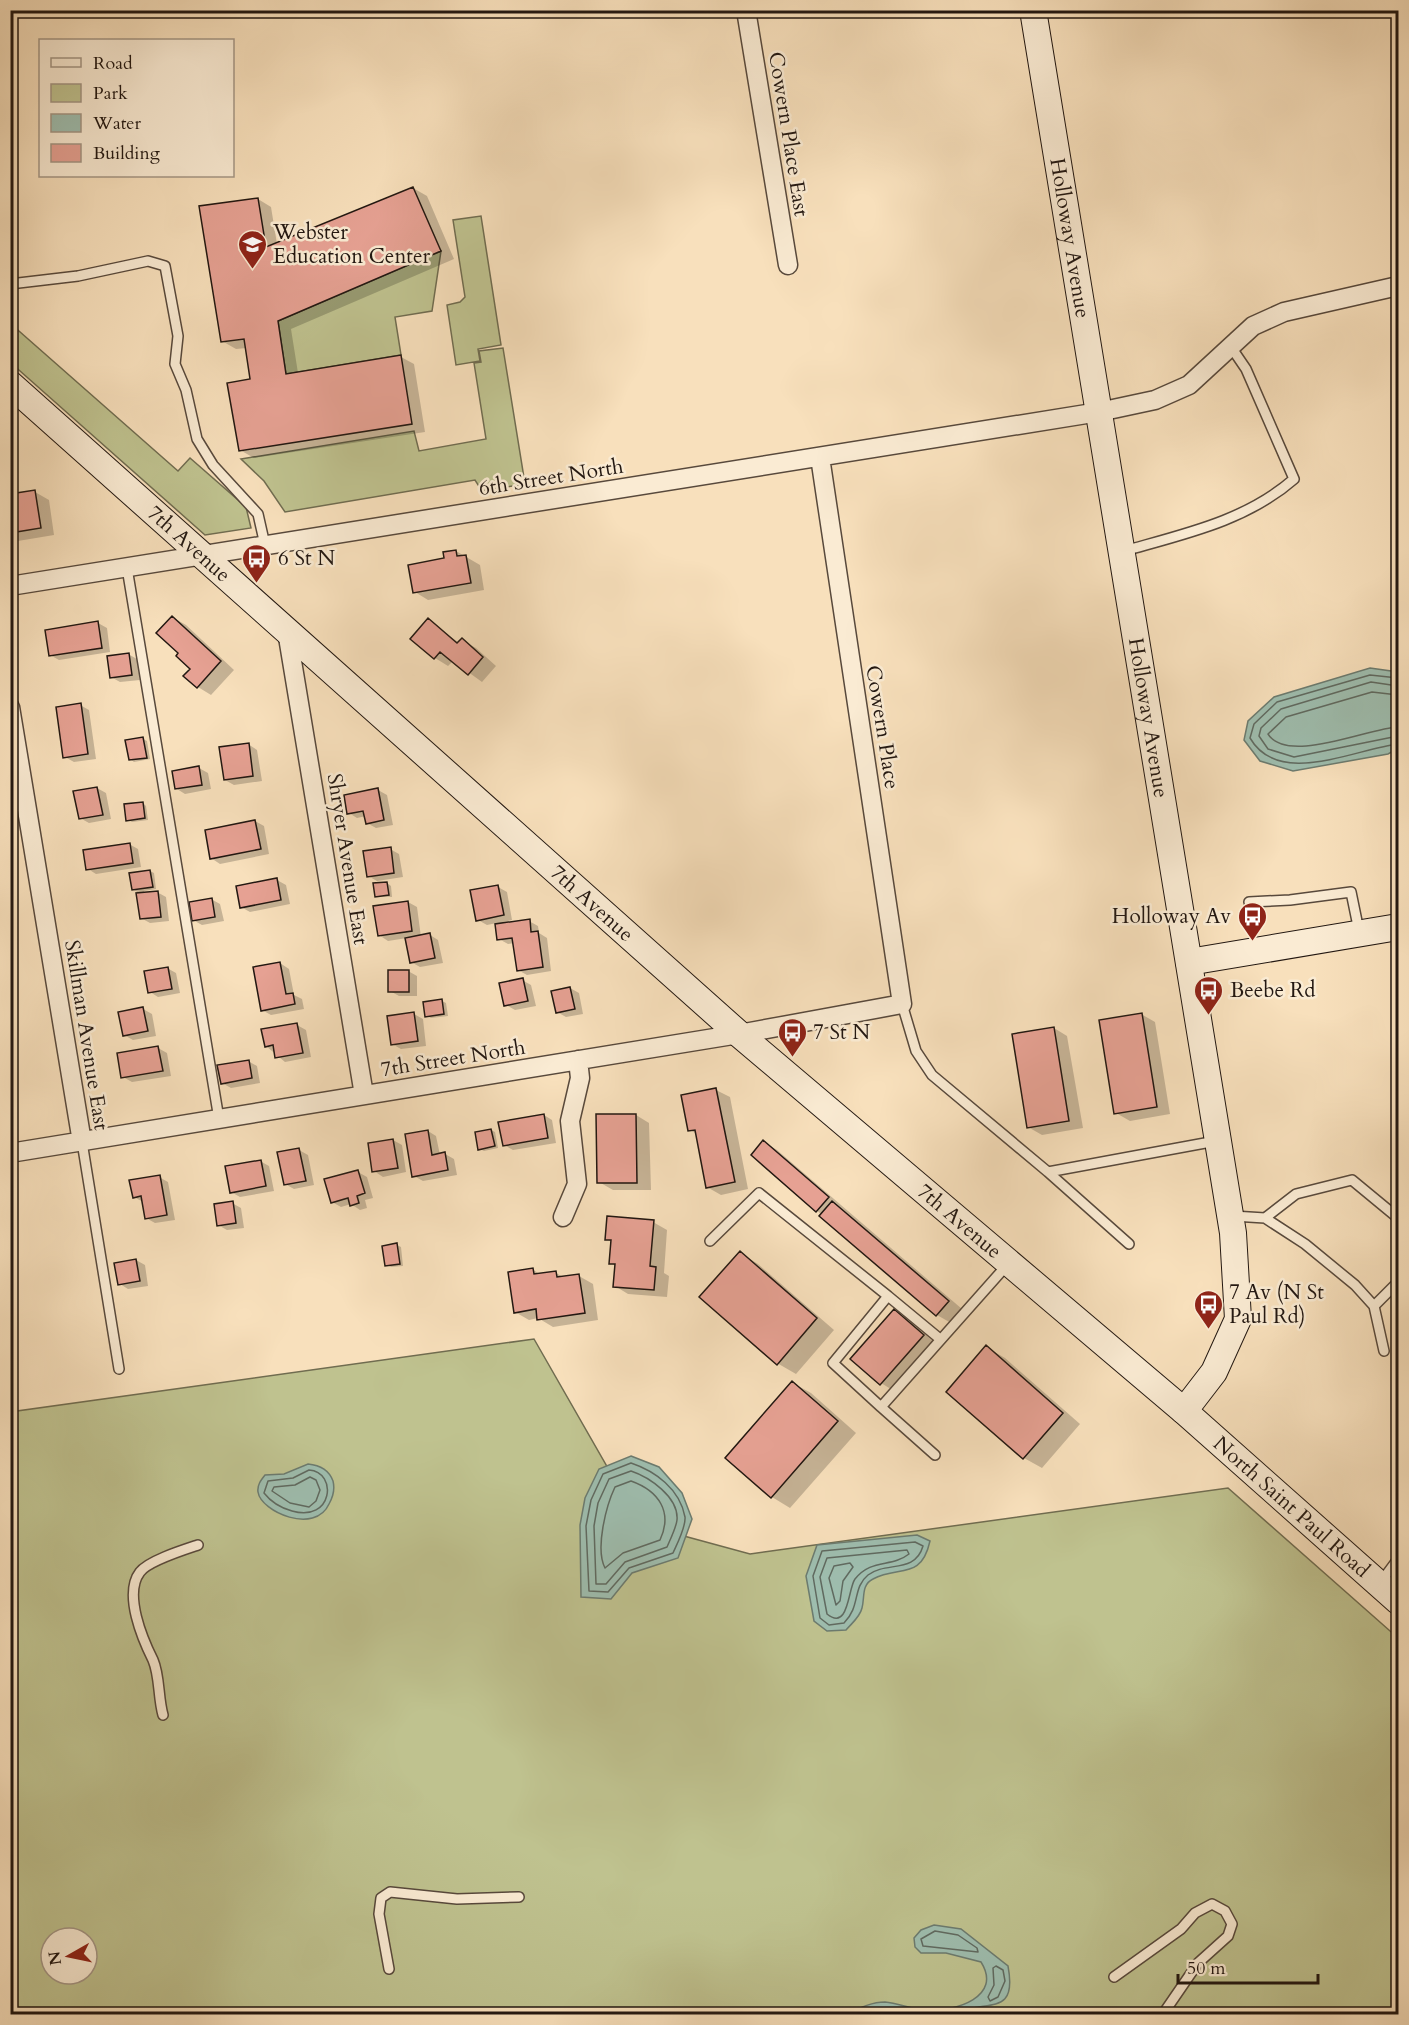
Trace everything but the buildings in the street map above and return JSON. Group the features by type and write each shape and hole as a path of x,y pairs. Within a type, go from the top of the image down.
{"street":[{"name":"Cowern Place East","path":"746,10 788,265"},
{"name":"Holloway Avenue","path":"1033,10 1230,1215 1238,1319 1214,1372 1184,1412"},
{"name":"6th Street North","path":"10,586 1099,412 1155,400 1189,385 1253,326 1284,312 1398,289"},
{"name":"7th Avenue","path":"10,384 739,1034 1184,1412"},
{"name":"Cowern Place","path":"820,457 902,1004"},
{"name":"Shryer Avenue East","path":"287,631 364,1095"},
{"name":"Skillman Avenue East","path":"10,707 82,1142"},
{"path":"1190,962 1398,927"},
{"name":"7th Street North","path":"10,1153 739,1034 902,1004"},
{"path":"562,1218 577,1184 570,1121 580,1078 578,1060"},
{"name":"North Saint Paul Road","path":"1184,1412 1389,1593"}],"lane":[{"path":"10,284 78,276 148,261 165,266 178,336 175,364 186,390 197,439 213,465 258,514 265,545"},
{"path":"1122,552 1221,523 1272,498 1294,479 1246,369 1231,347"},
{"path":"127,568 219,1119"},
{"path":"1249,902 1290,900 1352,892 1360,933"},
{"path":"902,1004 916,1051 932,1075 1048,1172 1129,1244"},
{"path":"1048,1172 1218,1141"},
{"name":"Skillman Avenue East","path":"82,1142 119,1369"},
{"path":"1265,1218 1296,1194 1352,1180 1398,1218"},
{"path":"710,1241 759,1193 940,1339"},
{"path":"1230,1215 1265,1218 1313,1251 1355,1285 1374,1306 1384,1351"},
{"path":"881,1407 1009,1263"},
{"path":"1374,1306 1398,1282"},
{"path":"888,1296 832,1363 935,1455"},
{"path":"162,1715 154,1661 145,1648 137,1622 134,1593 138,1573 149,1564 198,1545"},
{"path":"1389,1593 1398,1559"},
{"path":"390,1969 379,1914 381,1898 390,1892 457,1899 519,1898"},
{"path":"1114,1977 1181,1929 1195,1913 1212,1904 1226,1911 1232,1924 1228,1936 1198,1963 1163,2014"}],"green space":[{"path":"481,216 501,345 478,349 480,361 456,365 447,305 460,302 465,297 453,220"},
{"path":"441,251 432,311 395,317 401,355 286,374 278,321"},
{"path":"11,324 178,471 190,458 246,507 251,528 205,535 11,363"},
{"path":"503,348 525,484 482,491 475,480 285,512 264,481 241,459 414,431 419,451 486,439 474,363 481,362 479,351"},
{"path":"534,1339 640,1524 750,1554 1228,1488 1398,1638 1398,2014 11,2014 10,1412"}],"water":[{"path":"1370,668 1398,672 1397,749 1388,754 1293,771 1260,761 1244,740 1248,721 1274,697"},
{"path":"631,1456 659,1467 682,1493 692,1519 678,1558 632,1573 611,1599 581,1597 580,1525 585,1498 599,1469"},
{"path":"308,1464 323,1469 333,1481 332,1499 322,1513 312,1518 289,1517 268,1507 261,1500 258,1487 265,1475 284,1474"},
{"path":"917,1535 930,1541 921,1562 908,1570 883,1575 869,1582 865,1588 861,1611 846,1630 827,1631 814,1621 806,1576 817,1545"},
{"path":"934,1925 961,1929 1008,1966 1010,1983 1008,1994 1003,2000 996,2004 956,2014 850,2014 862,2007 881,2002 922,2010 938,2010 962,2005 981,1993 986,1985 986,1974 981,1962 946,1953 921,1953 915,1947 914,1938 921,1930"}],"place":[{"name":"Webster Education Center","path":"252,270"},
{"name":"6 St N","path":"257,584"},
{"name":"Holloway Av","path":"1252,942"},
{"name":"Beebe Rd","path":"1209,1016"},
{"name":"7 St N","path":"792,1058"},
{"name":"7 Av (N St Paul Rd)","path":"1208,1330"}]}
